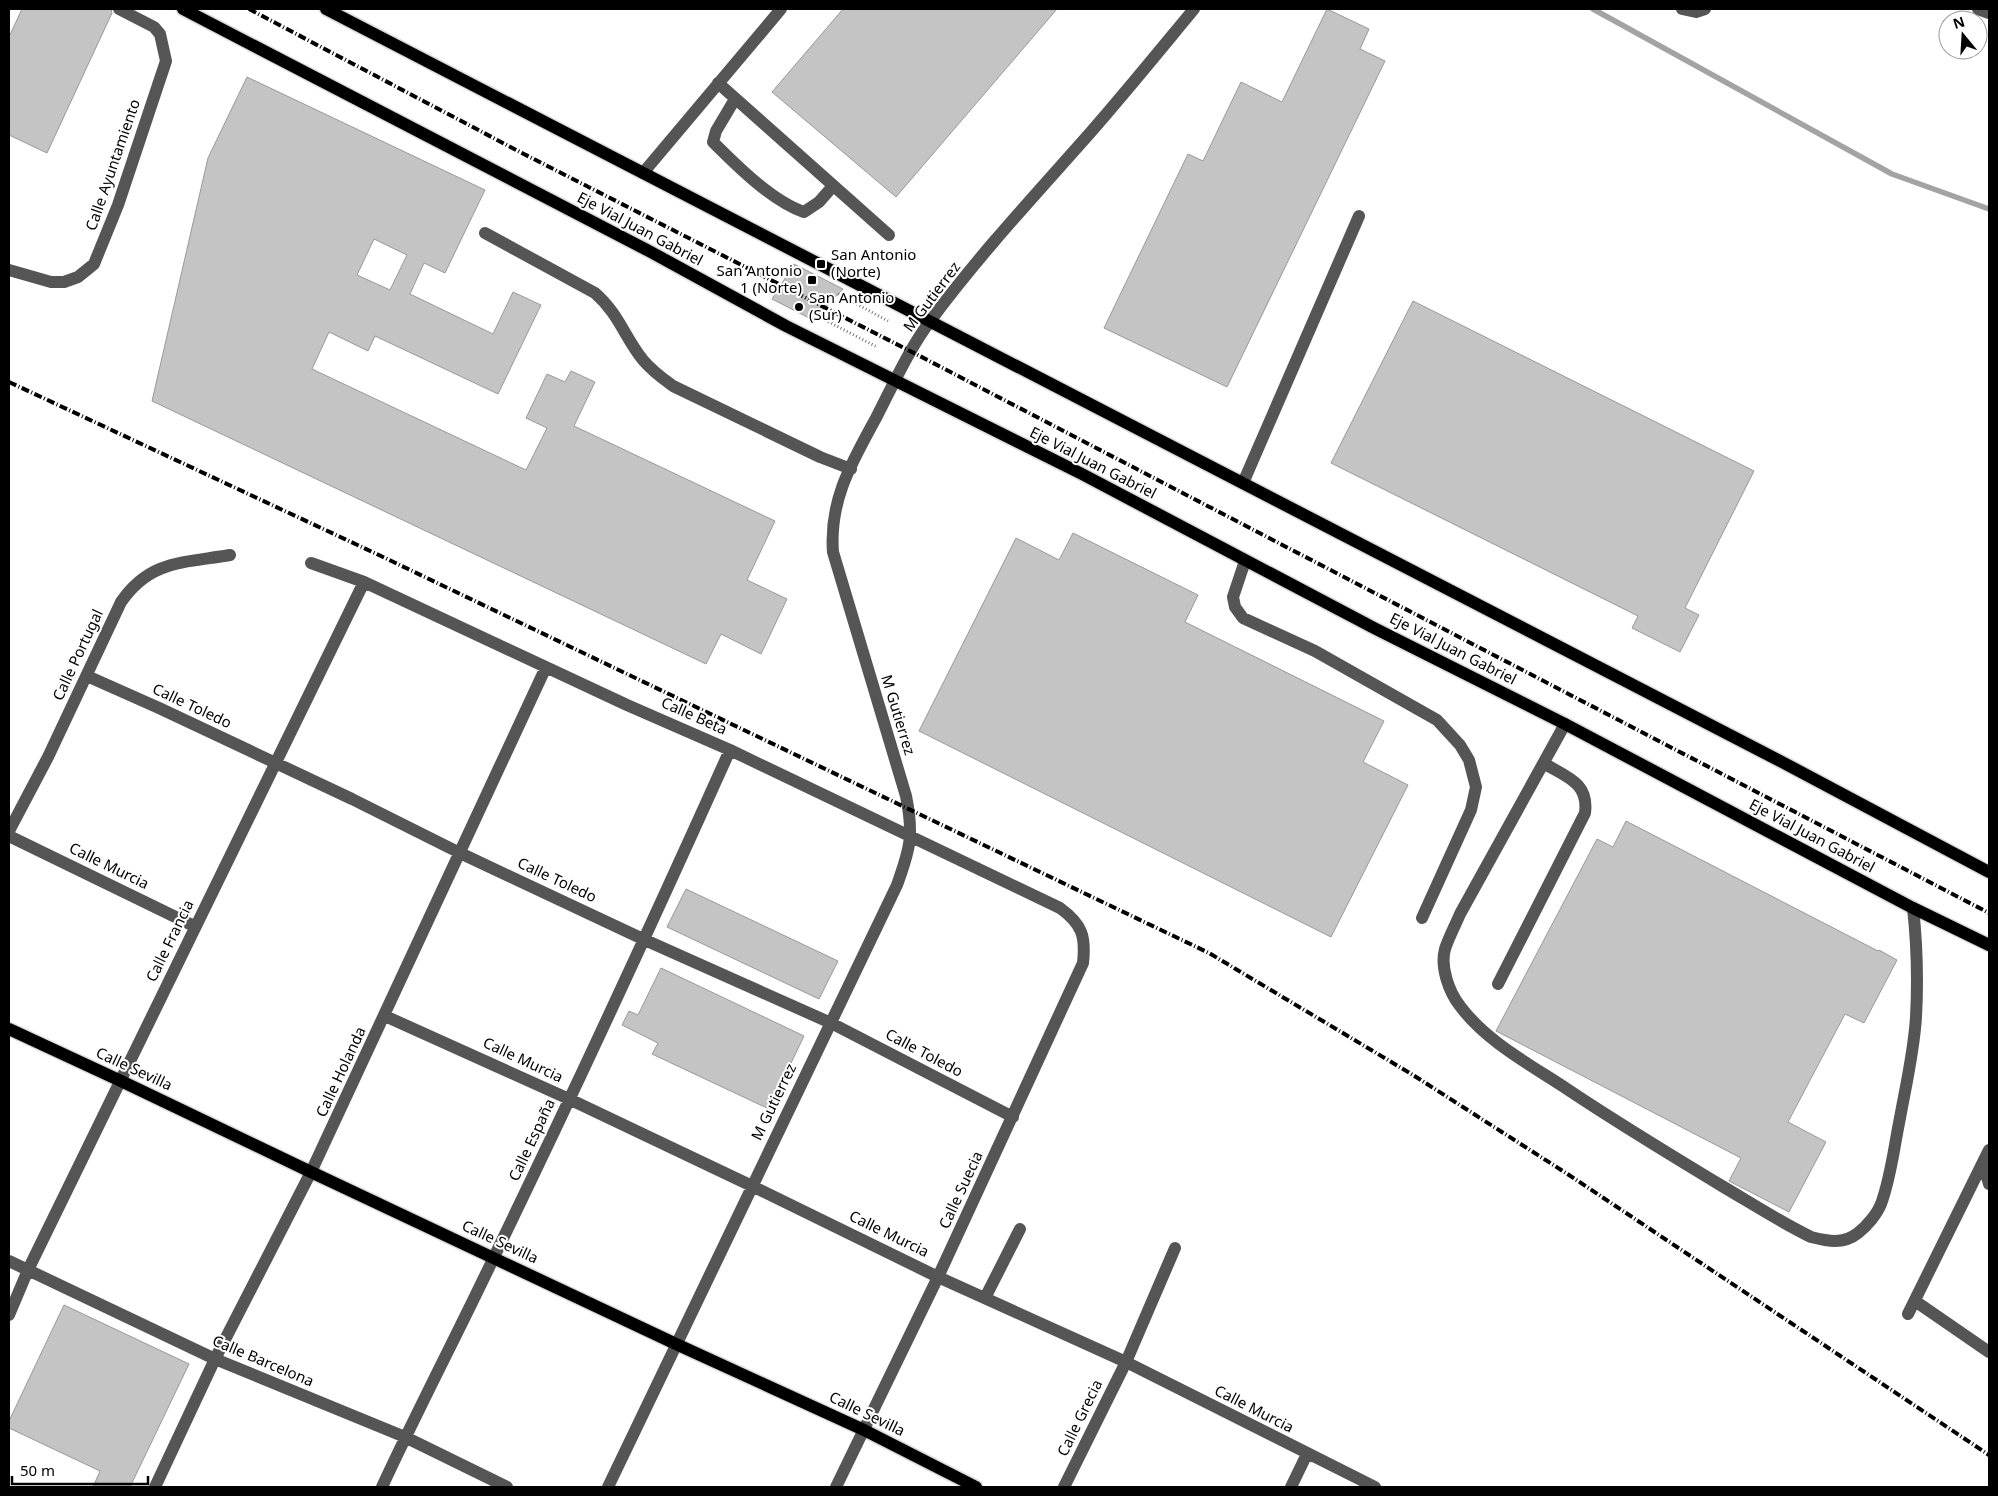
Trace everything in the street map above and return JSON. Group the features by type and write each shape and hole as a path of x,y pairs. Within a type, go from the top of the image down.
{"main road":[{"name":"Eje Vial Juan Gabriel","path":"183,9 649,251 786,326 1082,474 1245,561 1565,724 1913,908 1989,945"},
{"path":"326,9 1782,762 1989,872"},
{"name":"Calle Sevilla","path":"9,1029 121,1080 676,1344 864,1430 976,1487"}],"street":[{"name":"Calle Ayuntamiento","path":"9,270 51,282 64,282 78,277 94,264 118,205 166,61 160,34 154,27 119,9"},
{"path":"643,173 781,9"},
{"name":"M Gutierrez","path":"608,1487 897,885 906,859 911,836 906,796 833,552 834,511 841,487 896,380 930,321 991,246 1098,124 1194,9"},
{"path":"1682,9 1696,12 1705,9"},
{"path":"1978,9 1989,12"},
{"path":"718,83 890,235"},
{"path":"735,98 716,131 713,142 739,168 791,207 804,212 819,202 833,186"},
{"path":"1243,483 1360,216"},
{"path":"485,233 595,294 606,303 617,317 642,359 656,374 673,386 820,457 850,469"},
{"name":"Calle Portugal","path":"9,831 48,758 121,602 130,589 154,570 170,565 230,556"},
{"path":"1245,561 1233,597 1235,606 1243,618 1315,651 1437,720 1460,745 1469,760 1476,787 1471,810 1422,918"},
{"name":"Calle Beta","path":"311,563 364,582 730,750 1060,908"},
{"name":"Calle Francia","path":"9,1315 28,1270 194,926 364,582"},
{"name":"Calle Holanda","path":"155,1487 215,1359 311,1172 546,667"},
{"name":"Calle Toledo","path":"87,676 276,763 644,940 831,1022 1012,1117"},
{"path":"1565,724 1545,764 1460,914 1446,946 1445,967 1447,980 1460,1006 1501,1045 1621,1125 1811,1237 1828,1242 1848,1239 1864,1227 1880,1205 1891,1164 1911,1059 1916,1019 1918,952 1913,908"},
{"name":"Calle España","path":"382,1487 494,1258 644,940 730,750"},
{"path":"1498,984 1585,814 1586,802 1582,790 1576,783 1545,764"},
{"name":"Calle Murcia","path":"9,836 194,926"},
{"name":"Calle Suecia","path":"836,1487 938,1277 1083,963 1085,950 1081,929 1074,918 1060,908"},
{"name":"Calle Murcia","path":"385,1016 569,1099 938,1277 1126,1362 1375,1487"},
{"path":"1908,1314 1989,1150"},
{"path":"1982,1163 1989,1184"},
{"path":"985,1298 1020,1229"},
{"name":"Calle Grecia","path":"1064,1487 1126,1362 1175,1248"},
{"name":"Calle Barcelona","path":"9,1261 215,1359 405,1437 506,1487"},
{"path":"1914,1301 1989,1352"},
{"path":"1290,1487 1307,1454"}],"path":[{"path":"838,294 888,321"},
{"path":"825,320 876,347"}],"building":[{"path":"22,9 111,9 112,13 47,153 9,135 9,37"},
{"path":"843,9 1057,9 896,197 772,92"},
{"path":"1327,9 1369,29 1360,49 1385,61 1227,387 1104,328 1188,154 1203,161 1241,82 1282,102"},
{"path":"247,77 485,190 445,273 424,263 410,294 493,334 513,292 541,305 498,394 375,336 368,351 329,332 312,369 526,470 547,428 526,418 547,374 565,382 571,371 595,382 574,426 775,521 747,580 787,599 761,654 721,634 706,664 152,401 208,158","holes":["374,239 407,255 390,290 357,275"]},
{"path":"794,264 843,289 813,320 772,299"},
{"path":"1413,301 1754,471 1685,608 1699,615 1680,652 1632,628 1638,616 1331,463"},
{"path":"1073,533 1198,595 1185,622 1384,721 1363,762 1408,785 1331,937 919,731 1016,538 1059,560"},
{"path":"1626,821 1897,960 1864,1023 1845,1014 1788,1122 1826,1142 1789,1212 1729,1181 1741,1158 1496,1031 1597,839 1613,847"},
{"path":"686,889 838,961 819,999 667,927"},
{"path":"661,968 804,1036 769,1109 652,1054 658,1043 622,1025 629,1011 638,1015"},
{"path":"64,1305 189,1364 130,1487 93,1487 100,1471 9,1428 9,1421"}],"waterway":[{"path":"1593,9 1892,174 1989,209"}],"railway":[{"path":"249,9 520,152 912,352 1989,913"},
{"path":"9,382 381,556 1209,953 1413,1075 1569,1175 1989,1455"}],"place":[{"name":"San Antonio (Norte)","path":"821,264"},
{"name":"San Antonio 1 (Norte)","path":"812,280"},
{"name":"San Antonio (Sur)","path":"799,307"}]}
